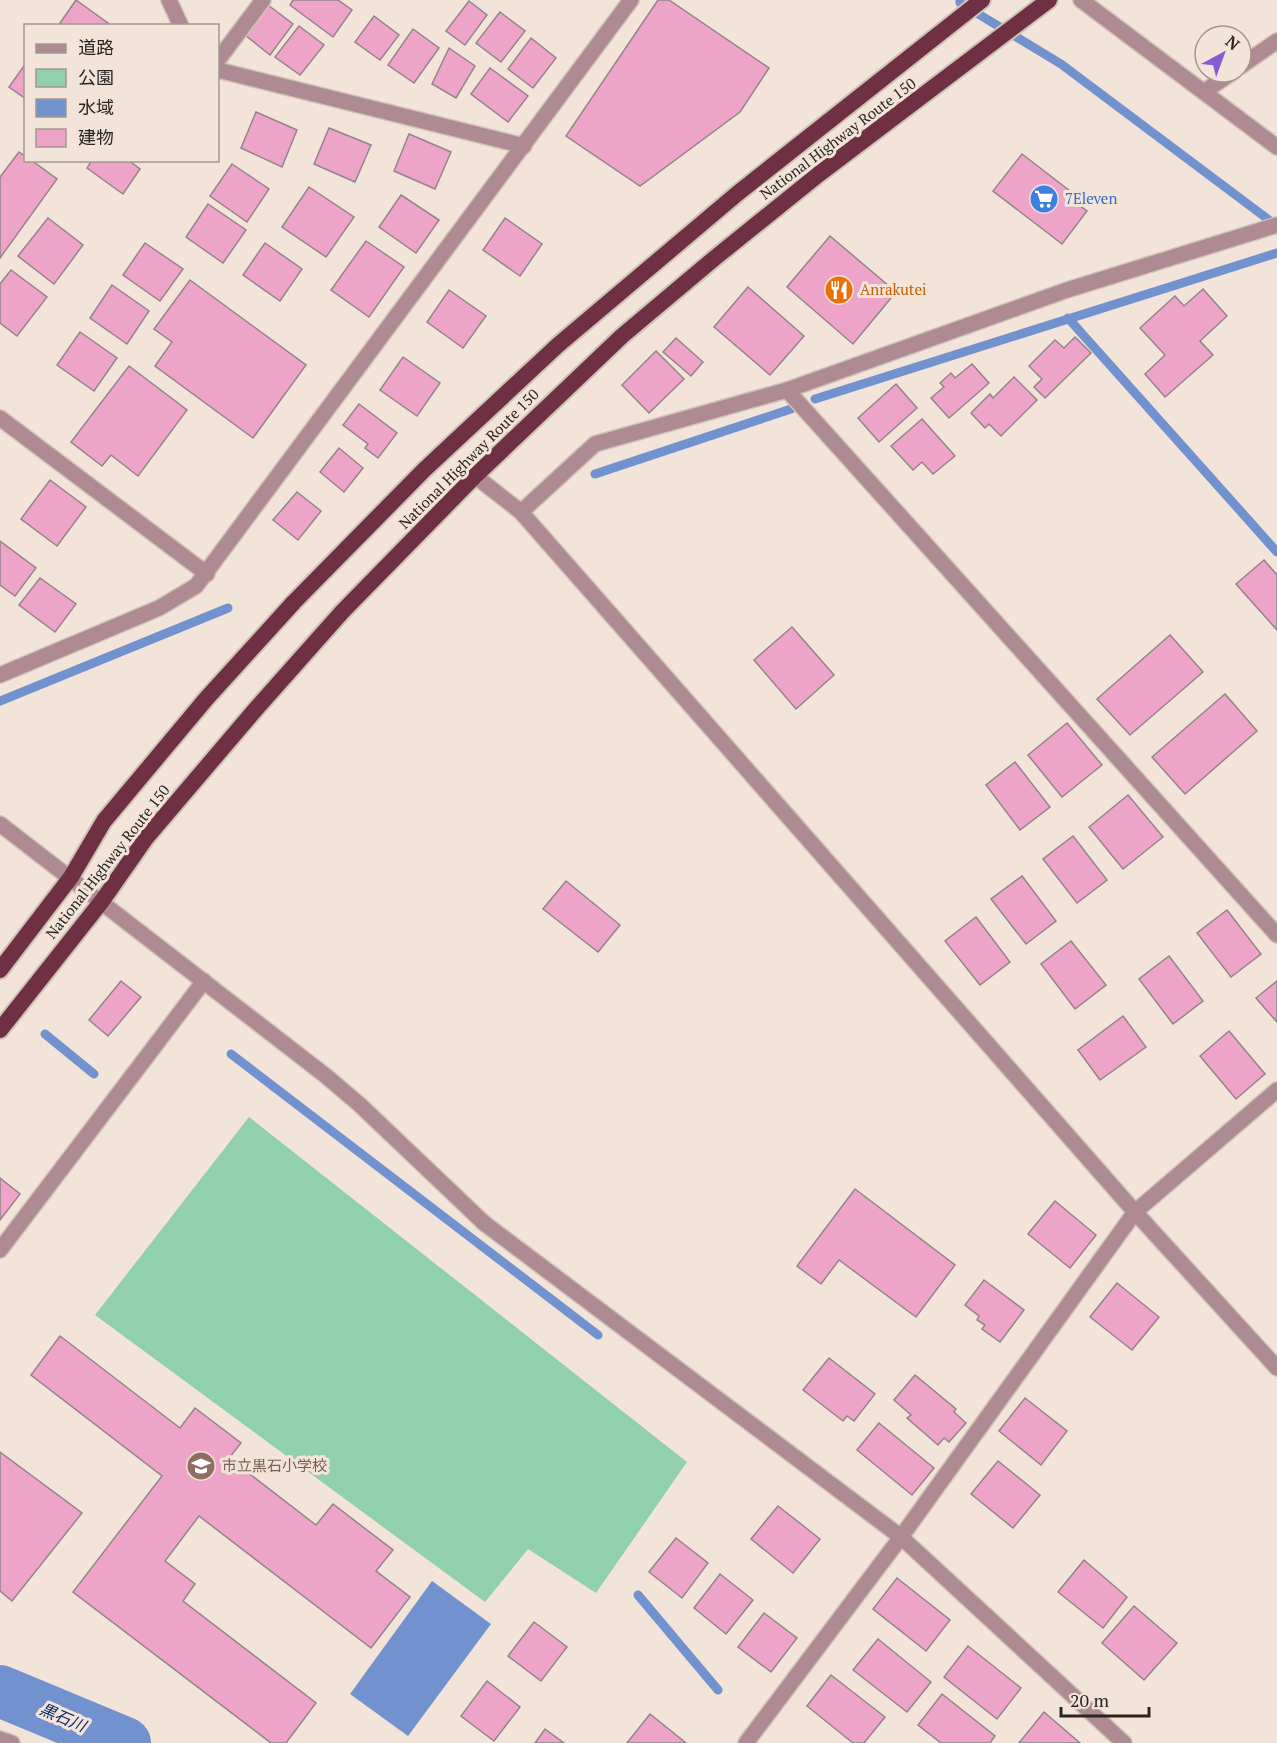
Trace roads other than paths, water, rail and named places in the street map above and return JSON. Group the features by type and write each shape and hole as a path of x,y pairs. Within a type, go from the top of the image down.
{"highway":[{"name":"National Highway Route 150","path":"0,970 71,877 104,821 206,699 302,593 424,470 558,345 738,193 982,0"},
{"name":"National Highway Route 150","path":"0,1030 102,901 146,838 255,710 342,612 475,476 622,336 716,257 819,174 1049,0"}],"street":[{"path":"169,0 180,24"},
{"path":"219,59 262,0"},
{"path":"0,675 159,608 196,586 632,0"},
{"path":"1081,0 1277,147"},
{"path":"1253,58 1277,41"},
{"path":"219,70 524,146"},
{"path":"1205,91 1215,84"},
{"path":"521,512 594,444 787,390 1067,290 1277,225"},
{"path":"787,390 1277,935"},
{"path":"0,418 207,574"},
{"path":"475,476 521,512 1135,1212 1277,1368"},
{"path":"0,824 102,901 360,1105 484,1223 901,1537 1124,1743"},
{"path":"0,1250 204,981"},
{"path":"746,1743 901,1537 1135,1212 1277,1090"},
{"path":"0,1739 12,1743"}],"water":[{"path":"432,1581 491,1624 408,1736 350,1694"}],"waterway":[{"path":"960,0 960,3 1061,64 1277,226"},
{"path":"815,399 1277,253"},
{"path":"1068,318 1277,552"},
{"path":"595,474 791,409"},
{"path":"0,701 228,608"},
{"path":"45,1034 94,1074"},
{"path":"231,1054 598,1335"},
{"path":"638,1595 718,1690"},
{"name":"黒石川","path":"0,1691 125,1743"}],"place":[{"name":"7Eleven","path":"1044,199"},
{"name":"Anrakutei","path":"839,290"},
{"name":"市立黒石小学校","path":"201,1466"}]}
